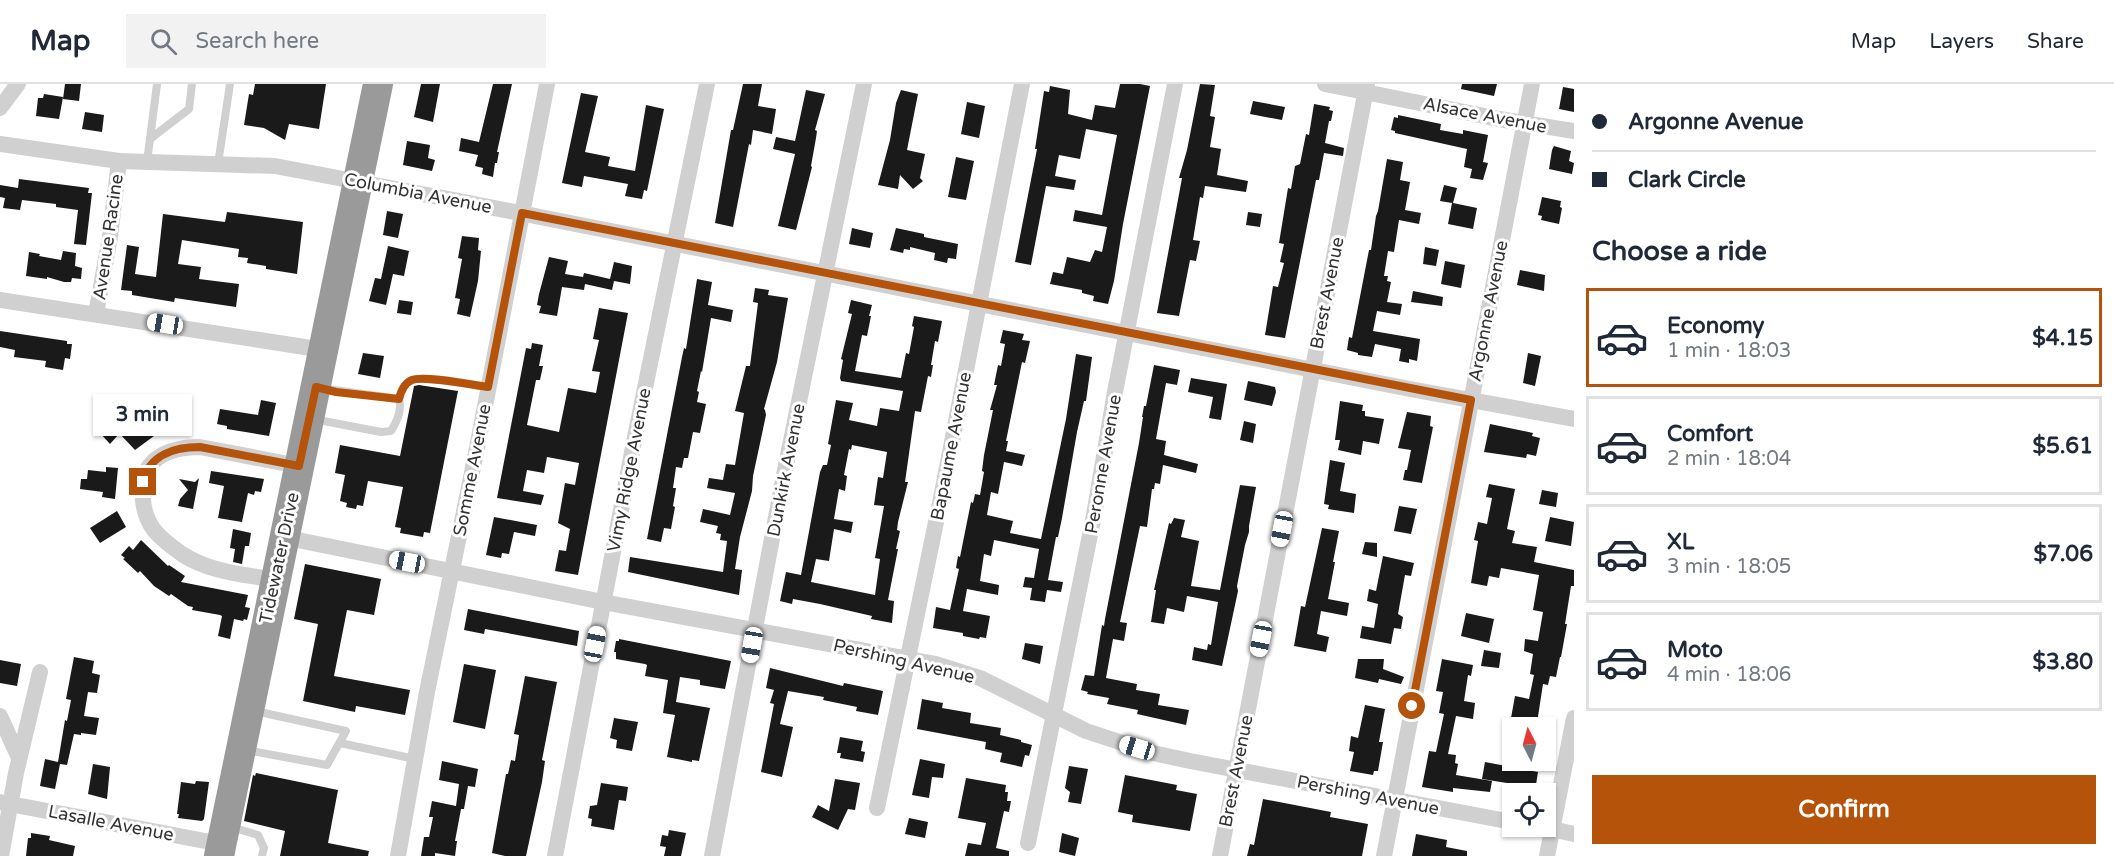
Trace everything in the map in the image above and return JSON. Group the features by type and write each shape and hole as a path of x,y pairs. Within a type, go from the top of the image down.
{"highway":[{"name":"Tidewater Drive","path":"222,842 378,84"}],"street":[{"path":"0,108 18,84"},
{"name":"Somme Avenue","path":"398,856 547,84"},
{"name":"Vimy Ridge Avenue","path":"555,856 603,602 707,84"},
{"name":"Dunkirk Avenue","path":"712,856 864,84"},
{"name":"Bapaume Avenue","path":"877,807 1022,84"},
{"name":"Peronne Avenue","path":"1028,843 1175,84"},
{"name":"Alsace Avenue","path":"1325,84 1366,88 1524,123 1574,131"},
{"name":"Argonne Avenue","path":"1384,856 1532,84"},
{"name":"Brest Avenue","path":"1220,856 1366,88"},
{"name":"Columbia Avenue","path":"0,144 119,161 284,168 1574,419"},
{"name":"Avenue Racine","path":"96,314 110,237 119,161"},
{"path":"0,300 324,350"},
{"path":"275,580 214,569 198,563 162,540 147,519 141,490 143,479 154,461 162,455 186,447 200,447 299,466"},
{"name":"Pershing Avenue","path":"283,537 603,602 936,664 980,678 1054,716 1104,738 1153,753 1502,820"},
{"path":"0,856 5,803 19,758 40,672"},
{"path":"0,716 19,758"},
{"path":"1556,786 1574,718"},
{"name":"Lasalle Avenue","path":"5,803 222,842"},
{"path":"1556,830 1574,834"},
{"path":"1546,837 1547,856"}],"lane":[{"path":"147,162 157,84"},
{"path":"150,139 189,109 192,84"},
{"path":"218,164 230,84"},
{"path":"309,418 381,432 390,431 397,421 402,389 412,380 424,378 488,387"},
{"path":"316,387 336,392 399,399"},
{"path":"240,749 327,765 346,731 248,710"},
{"path":"340,743 415,759"},
{"path":"222,842 258,835 264,848 262,856"}],"building":[{"path":"65,84 81,84 79,101 63,99"},
{"path":"255,84 326,84 319,129 289,124 285,140 264,128 244,125 249,94 253,95"},
{"path":"421,84 440,84 433,122 414,117"},
{"path":"493,84 512,84 493,177 482,174 483,168 475,166 478,155 459,151 461,138 479,142"},
{"path":"743,84 762,84 758,106 776,109 772,134 753,130 733,227 715,223 731,130 733,130"},
{"path":"1120,84 1150,86 1108,304 1093,301 1094,296 1082,293 1082,290 1050,284 1053,272 1063,274 1067,257 1090,262 1095,250 1102,252 1107,227 1073,221 1075,210 1102,215 1117,135 1086,129 1080,159 1059,155 1055,176 1076,180 1074,190 1046,186 1031,265 1015,262 1037,149 1035,149 1044,91 1049,92 1050,86 1070,90 1068,114 1092,120 1095,105 1115,108"},
{"path":"1200,84 1215,85 1210,116 1215,117 1210,147 1221,149 1217,175 1248,181 1246,192 1205,186 1203,198 1200,197 1193,240 1200,241 1196,261 1190,260 1179,316 1157,313 1182,178 1179,178"},
{"path":"1462,84 1497,84 1494,96 1461,89"},
{"path":"1563,87 1574,89 1574,112 1559,109"},
{"path":"806,90 825,94 815,130 817,131 812,167 796,230 778,226 795,154 773,149 776,137 795,141"},
{"path":"901,90 918,94 907,150 925,154 920,178 923,181 913,189 900,175 898,189 878,185 890,140 896,103"},
{"path":"581,93 598,96 585,152 610,157 608,166 635,171 646,105 664,109 647,191 644,190 642,199 625,196 628,184 584,176 582,187 562,183"},
{"path":"44,94 63,97 59,119 36,116 38,98 43,98"},
{"path":"1253,101 1285,107 1282,120 1250,114"},
{"path":"967,102 985,106 979,138 961,134"},
{"path":"1314,104 1330,107 1329,110 1333,111 1325,143 1344,148 1343,156 1324,153 1319,180 1316,180 1285,338 1265,335 1273,286 1278,287 1284,263 1280,262 1284,244 1279,243 1288,188 1291,189 1295,166 1300,164 1306,134 1309,135"},
{"path":"85,112 104,115 102,132 82,129"},
{"path":"1398,115 1441,124 1440,130 1463,134 1463,130 1488,135 1483,162 1488,163 1483,180 1470,178 1472,169 1464,167 1467,149 1395,133 1391,130 1394,117 1398,118"},
{"path":"407,141 430,145 428,158 435,160 432,171 403,165"},
{"path":"1554,146 1571,151 1569,161 1574,163 1572,174 1549,169"},
{"path":"956,157 974,161 966,200 948,197"},
{"path":"1387,159 1403,162 1400,180 1410,182 1405,210 1421,213 1419,224 1399,220 1394,252 1388,251 1384,276 1388,276 1387,281 1391,282 1387,302 1402,304 1400,315 1377,311 1373,331 1420,339 1417,361 1409,359 1409,363 1399,361 1401,349 1375,344 1372,357 1358,355 1358,353 1347,350 1349,337 1352,338 1369,250 1371,250"},
{"path":"19,179 89,188 88,193 92,193 86,245 74,244 78,210 56,207 56,204 22,200 20,210 3,208 5,198 0,197 0,185 18,188"},
{"path":"1444,185 1457,188 1453,203 1477,208 1473,229 1448,224 1452,203 1440,201"},
{"path":"1542,197 1561,201 1559,224 1541,220 1542,216 1538,215"},
{"path":"387,211 403,214 398,238 383,235"},
{"path":"227,212 303,222 297,274 247,263 248,258 238,257 239,249 182,240 178,264 201,267 199,279 239,284 236,307 175,298 174,302 132,295 132,291 121,290 127,245 139,247 135,274 156,277 163,214 225,222"},
{"path":"1248,212 1262,214 1260,227 1246,225"},
{"path":"852,228 873,233 870,248 849,244"},
{"path":"896,228 958,244 956,259 948,258 947,263 934,260 935,253 910,247 910,250 904,249 903,253 890,250"},
{"path":"462,236 479,238 478,250 481,251 478,281 470,317 457,314 460,299 455,298 462,259 458,258"},
{"path":"388,246 409,251 404,276 393,274 386,305 369,301 375,278 381,279"},
{"path":"1425,247 1439,250 1436,266 1423,264"},
{"path":"63,251 76,253 75,266 82,268 81,279 72,278 71,282 64,282 47,277 47,279 26,276 29,252 61,260"},
{"path":"549,257 568,261 565,274 583,277 584,273 610,279 614,262 632,266 630,284 614,281 612,290 585,284 584,290 562,287 557,316 539,313 541,306 537,305"},
{"path":"1445,261 1465,265 1461,288 1441,284"},
{"path":"1520,270 1545,275 1544,291 1517,285"},
{"path":"697,279 712,282 708,305 733,310 731,322 711,318 697,391 699,392 697,402 706,404 700,433 693,432 688,458 684,458 682,468 676,467 673,488 676,488 673,506 675,507 671,529 664,528 661,542 647,539 682,357 684,348 686,349"},
{"path":"755,288 769,290 768,295 788,298 777,362 764,409 766,415 752,491 740,537 735,569 742,570 739,595 628,572 630,557 723,572 727,541 720,540 721,534 716,533 718,526 700,522 703,509 730,515 735,493 707,488 709,478 723,480 726,464 735,465 744,413 735,411 746,366 750,366 758,303 753,302"},
{"path":"1413,291 1443,297 1442,306 1411,302"},
{"path":"399,300 413,302 411,315 397,313"},
{"path":"851,300 872,305 867,336 862,335 855,371 901,378 906,353 909,354 914,316 942,321 938,342 935,341 931,377 928,376 921,412 915,411 905,482 908,482 898,522 897,530 900,531 896,549 898,549 888,600 894,601 892,623 820,604 793,599 792,604 780,601 786,572 801,575 820,472 823,465 827,465 831,445 828,444 836,400 853,403 849,420 877,426 880,408 899,411 903,391 841,381 843,360 841,359 852,314 848,313","holes":["852,445 887,452 883,478 878,477 874,505 884,506 875,558 880,559 875,595 811,582 816,559 829,561 834,529 851,533 853,522 834,519 839,489 845,491 847,476 844,475 849,449 851,450"]},
{"path":"599,308 628,313 578,575 555,571 559,550 566,551 570,529 558,523 565,483 575,485 579,463 547,457 544,473 527,470 523,491 544,495 541,505 497,498 526,348 531,349 532,343 543,345 539,366 543,366 540,380 536,380 527,425 559,432 568,388 596,393 600,372 592,371 599,340 593,339"},
{"path":"1003,330 1024,334 1022,340 1030,341 1025,363 1022,362 1006,441 1008,441 1006,451 1025,455 1022,466 1004,462 998,494 991,492 987,515 1013,521 1010,533 1041,539 1066,419 1076,354 1092,357 1086,401 1084,401 1077,432 1062,518 1048,580 1063,582 1061,592 1047,590 1045,602 1030,600 1032,588 1023,587 1025,577 1034,578 1039,549 994,540 991,556 984,554 980,581 999,585 998,595 967,589 963,611 990,616 986,638 980,637 979,639 963,636 963,633 933,628 936,607 950,610 959,569 956,568 958,556 960,557 971,502 973,503 975,494 980,495 984,455 993,410 990,410 997,385 994,385 998,365 1001,366 1005,344 1000,343"},
{"path":"0,331 67,341 67,344 72,344 70,359 65,358 63,370 45,367 46,361 14,357 15,350 0,347"},
{"path":"363,353 384,356 380,378 358,374"},
{"path":"1528,353 1541,356 1535,386 1523,383"},
{"path":"1154,365 1180,370 1177,385 1166,383 1156,439 1166,441 1164,455 1198,464 1196,473 1163,465 1160,484 1155,483 1152,489 1147,527 1140,526 1120,622 1127,623 1124,641 1113,639 1106,678 1137,684 1136,690 1160,694 1158,705 1189,710 1186,725 1137,714 1138,710 1107,704 1109,698 1087,694 1088,692 1081,690 1085,675 1094,676 1102,625 1104,626 1139,443 1144,406 1146,406"},
{"path":"1191,378 1227,384 1221,420 1209,418 1213,397 1188,392"},
{"path":"1248,381 1275,387 1272,406 1244,400"},
{"path":"414,386 458,391 430,533 424,532 423,537 400,533 401,528 395,527 403,487 368,481 363,506 357,505 356,509 346,507 347,503 340,501 345,475 335,473 340,445 400,456"},
{"path":"261,400 276,403 269,436 227,429 227,426 217,424 220,409 258,415"},
{"path":"1340,401 1363,405 1362,411 1365,411 1365,416 1384,419 1379,444 1363,441 1361,455 1338,450 1340,440 1335,440"},
{"path":"187,412 189,427 168,429 166,415"},
{"path":"1407,412 1431,416 1430,426 1433,427 1422,483 1403,480 1411,450 1398,448"},
{"path":"135,417 154,436 135,450 119,433"},
{"path":"1244,421 1256,424 1253,443 1240,440"},
{"path":"109,424 119,434 110,444 100,433"},
{"path":"1490,424 1533,433 1532,436 1540,438 1536,456 1527,454 1526,458 1484,452"},
{"path":"1330,460 1345,463 1340,491 1356,494 1354,513 1328,509 1329,505 1324,504"},
{"path":"106,467 118,468 115,499 102,497 103,492 80,489 81,479 87,479 88,470 106,472"},
{"path":"211,471 264,479 261,492 255,491 254,495 248,493 242,522 218,518 224,486 209,483"},
{"path":"199,478 193,509 178,506 180,499 188,490 179,479 195,482"},
{"path":"1489,484 1515,489 1507,529 1515,531 1512,543 1537,547 1534,562 1574,570 1574,586 1571,586 1561,657 1556,677 1550,676 1548,685 1543,684 1538,717 1511,717 1515,696 1529,699 1534,675 1530,674 1533,654 1524,651 1525,639 1538,641 1543,612 1533,610 1539,575 1501,568 1499,578 1489,576 1487,586 1471,583 1478,541 1474,540 1478,522 1487,524 1492,498 1486,497"},
{"path":"1240,485 1256,487 1222,666 1192,660 1194,647 1207,650 1208,644 1211,645 1218,602 1187,596 1184,612 1167,608 1164,624 1151,622 1156,590 1154,590 1169,523 1171,524 1174,518 1185,520 1181,537 1199,541 1191,586 1220,590"},
{"path":"1542,490 1558,493 1556,507 1539,504"},
{"path":"1399,506 1417,509 1411,534 1394,531"},
{"path":"117,511 126,527 100,543 90,528"},
{"path":"494,517 537,525 535,536 514,532 509,554 502,553 501,558 486,555"},
{"path":"1550,517 1574,522 1571,546 1545,541"},
{"path":"1322,528 1339,531 1328,599 1349,603 1347,616 1321,611 1317,634 1329,637 1326,652 1294,646 1301,606 1305,607"},
{"path":"233,529 251,533 249,546 245,546 242,564 233,562 235,549 230,548"},
{"path":"141,540 168,566 185,576 181,582 248,595 245,607 250,608 247,620 234,619 230,639 218,636 222,616 192,610 193,607 154,586 140,571 138,573 123,559 125,558 121,555 129,546 133,550"},
{"path":"1365,542 1377,543 1377,557 1362,554"},
{"path":"1383,556 1414,563 1411,576 1405,575 1398,614 1403,617 1401,629 1394,628 1391,644 1360,638 1362,626 1374,628 1378,604 1367,601 1369,589 1376,591"},
{"path":"305,564 381,579 374,615 347,610 334,676 410,690 405,715 356,706 355,712 303,701 318,624 294,619"},
{"path":"468,609 579,631 577,646 485,629 484,634 464,630"},
{"path":"1466,613 1494,619 1489,643 1461,636"},
{"path":"619,639 731,661 725,689 700,685 700,680 680,677 676,702 710,708 699,761 692,760 692,762 667,757 675,715 663,713 668,680 645,676 647,665 645,664 616,659 616,652 614,652 616,641"},
{"path":"1025,643 1043,646 1040,664 1022,659"},
{"path":"1484,650 1501,653 1499,668 1481,666"},
{"path":"74,657 94,661 92,673 100,675 97,693 88,692 84,716 99,718 96,735 74,734 67,765 60,764 55,789 40,786 45,759 58,762 71,700 66,699"},
{"path":"1358,659 1384,659 1383,669 1404,677 1401,684 1379,679 1378,683 1355,678"},
{"path":"1442,659 1473,665 1471,676 1468,675 1464,701 1475,703 1473,719 1456,716 1448,754 1456,755 1455,763 1458,764 1456,775 1492,781 1490,792 1453,788 1453,792 1422,787 1429,751 1436,752 1444,714 1439,713 1443,692 1436,691"},
{"path":"0,660 21,664 17,686 0,683"},
{"path":"464,664 496,670 485,729 453,722"},
{"path":"770,668 843,686 844,683 883,691 878,715 856,711 857,707 823,700 824,697 788,691 780,724 793,727 782,777 761,772 774,704 770,703 774,690 766,688"},
{"path":"525,676 557,682 542,760 545,761 542,782 526,856 505,856 492,853 506,774 508,774 511,760 515,761 519,735 514,734"},
{"path":"922,699 943,703 942,708 971,713 970,723 1001,728 1000,735 1032,745 1029,756 1025,755 1022,767 1000,762 1002,753 985,749 986,742 917,729"},
{"path":"1365,705 1385,709 1379,742 1383,742 1378,771 1374,771 1373,775 1350,771 1354,752 1349,751 1351,736 1358,738"},
{"path":"614,718 638,722 632,751 616,748 617,740 610,738"},
{"path":"840,737 863,741 861,751 865,752 863,762 840,758 841,753 837,753"},
{"path":"920,759 945,764 943,778 932,777 929,798 912,795"},
{"path":"442,761 478,769 475,787 468,786 464,809 461,809 455,841 457,841 455,856 435,853 435,856 421,856 424,837 429,837 433,817 429,817 432,801 456,806 459,784 439,780"},
{"path":"1485,762 1502,765 1502,771 1538,772 1536,783 1507,783 1482,779"},
{"path":"93,764 110,767 107,799 88,794"},
{"path":"1069,766 1088,769 1081,804 1068,802 1070,792 1065,788"},
{"path":"256,773 338,790 328,843 369,851 368,856 280,856 285,831 244,821 253,775 255,776"},
{"path":"1125,775 1177,785 1176,790 1197,794 1190,831 1132,822 1133,815 1118,812"},
{"path":"966,778 1006,785 1007,801 1011,801 1009,812 1004,811 996,848 1009,851 1009,856 965,856 968,843 981,845 986,823 958,818"},
{"path":"835,779 860,783 855,810 848,809 838,830 812,817 818,805 829,811"},
{"path":"196,781 209,782 204,819 202,821 178,818 181,782 195,784"},
{"path":"601,783 628,787 626,801 619,800 614,830 591,826 592,819 588,818 590,806 597,805"},
{"path":"1263,799 1331,812 1330,817 1368,824 1362,856 1247,856 1250,844 1254,845"},
{"path":"909,818 928,822 925,838 905,834"},
{"path":"669,830 686,833 681,856 664,856 666,847 660,846 662,835 668,836"},
{"path":"31,833 50,836 49,840 75,846 73,856 26,856 28,838 31,838"},
{"path":"1062,833 1079,838 1075,856 1059,852"},
{"path":"1416,834 1447,840 1446,847 1467,851 1467,856 1412,856"}],"route":[{"path":"143,482 147,470 154,461 172,450 186,447 200,447 299,466 316,387 336,392 399,399 402,389 412,380 424,378 488,387 522,213 1471,400 1412,706"}]}
